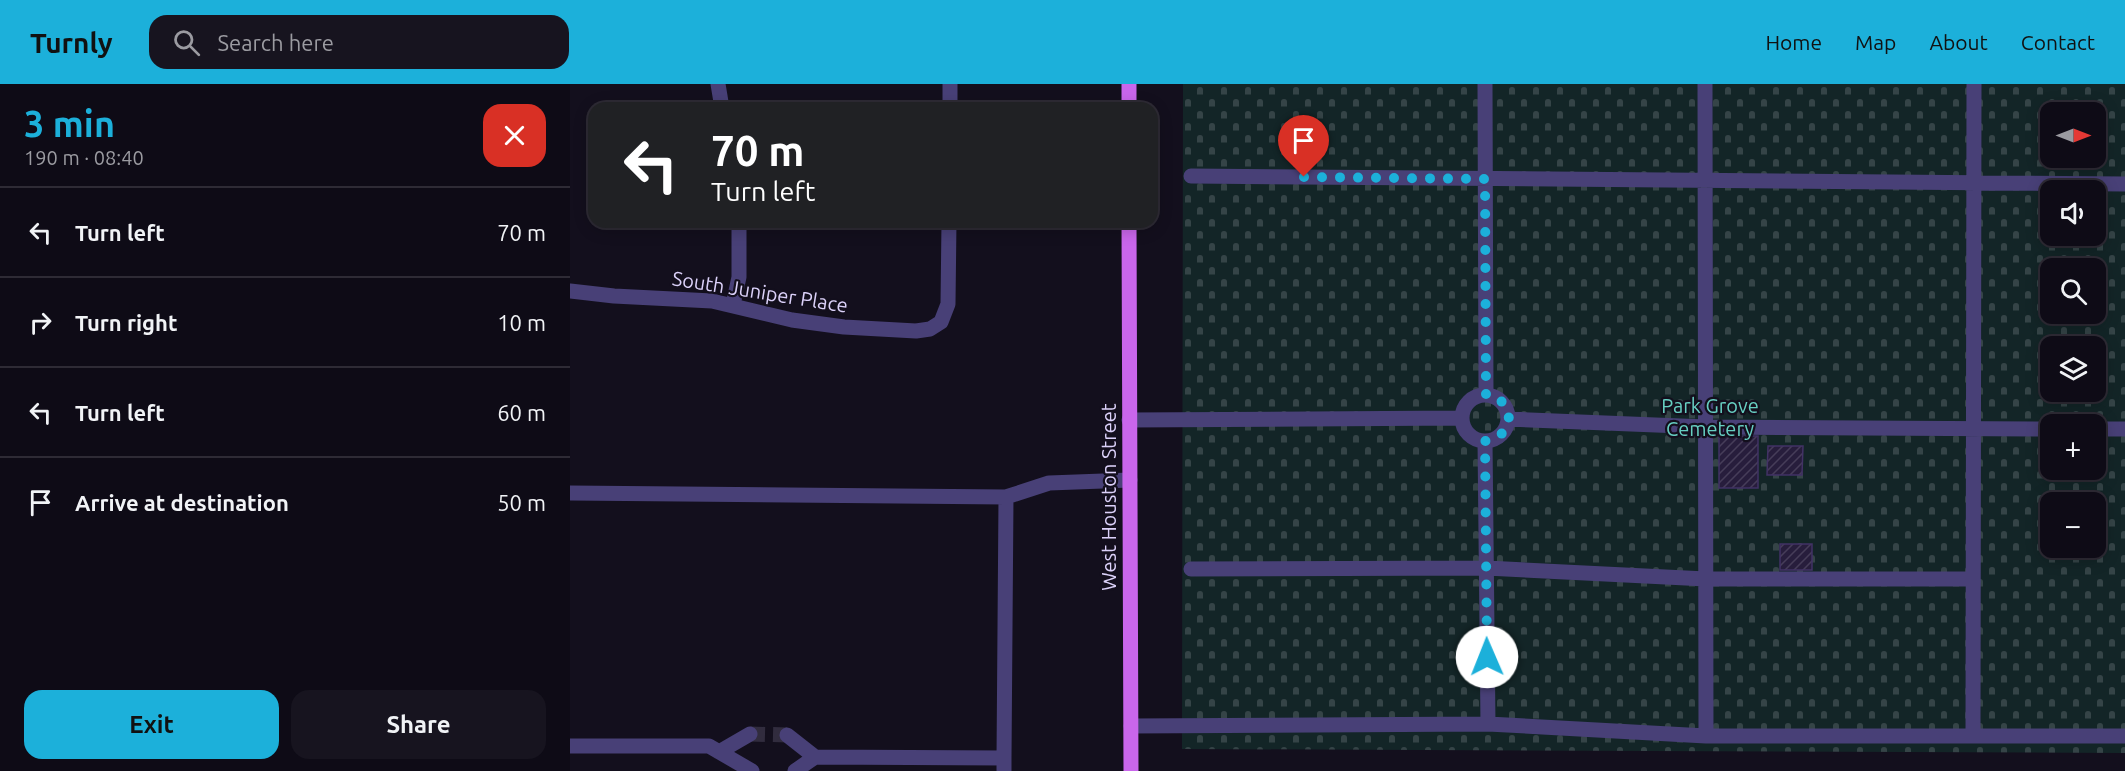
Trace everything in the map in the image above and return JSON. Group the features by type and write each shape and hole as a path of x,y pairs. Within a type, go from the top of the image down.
{"main road":[{"path":"1129,84 1129,102"},
{"name":"West Houston Street","path":"1129,228 1131,771"}],"street":[{"path":"718,84 721,102"},
{"path":"950,84 950,102"},
{"path":"1485,84 1486,395"},
{"path":"1705,84 1706,736"},
{"path":"1973,736 1974,84"},
{"path":"1191,176 2125,184"},
{"path":"733,305 739,277 739,228"},
{"name":"South Juniper Place","path":"570,291 733,305 792,320 844,327 930,329 942,322 948,304 950,228"},
{"path":"1486,395 1496,397 1502,402 1508,419 1505,430 1500,436 1485,441 1470,436 1465,430 1462,418 1468,402 1474,397 1486,395"},
{"path":"1129,420 1462,418"},
{"path":"1508,419 1706,428 2040,429"},
{"path":"2106,429 2125,429"},
{"path":"1485,441 1488,724"},
{"path":"570,493 1006,496 1048,483 1130,480"},
{"path":"787,735 815,757 1004,764 1006,496"},
{"path":"1191,569 1486,568 1706,579 1973,579"},
{"path":"1131,726 1488,724 1706,736 2125,736"},
{"path":"719,752 750,734"},
{"path":"570,746 709,746 752,771"},
{"path":"795,771 815,757"}],"green space":[{"name":"Park Grove Cemetery","path":"1183,84 2125,84 2125,753 1182,749"}],"building":[{"path":"1719,436 1758,436 1758,488 1719,488"},
{"path":"1768,446 1803,446 1802,475 1767,475"},
{"path":"1780,544 1812,544 1812,570 1780,570"}],"tunnel":[{"path":"750,734 787,735"}],"route":[{"path":"1304,177 1485,179 1486,395 1496,397 1502,402 1509,415 1505,430 1500,436 1485,441 1487,657"}]}
